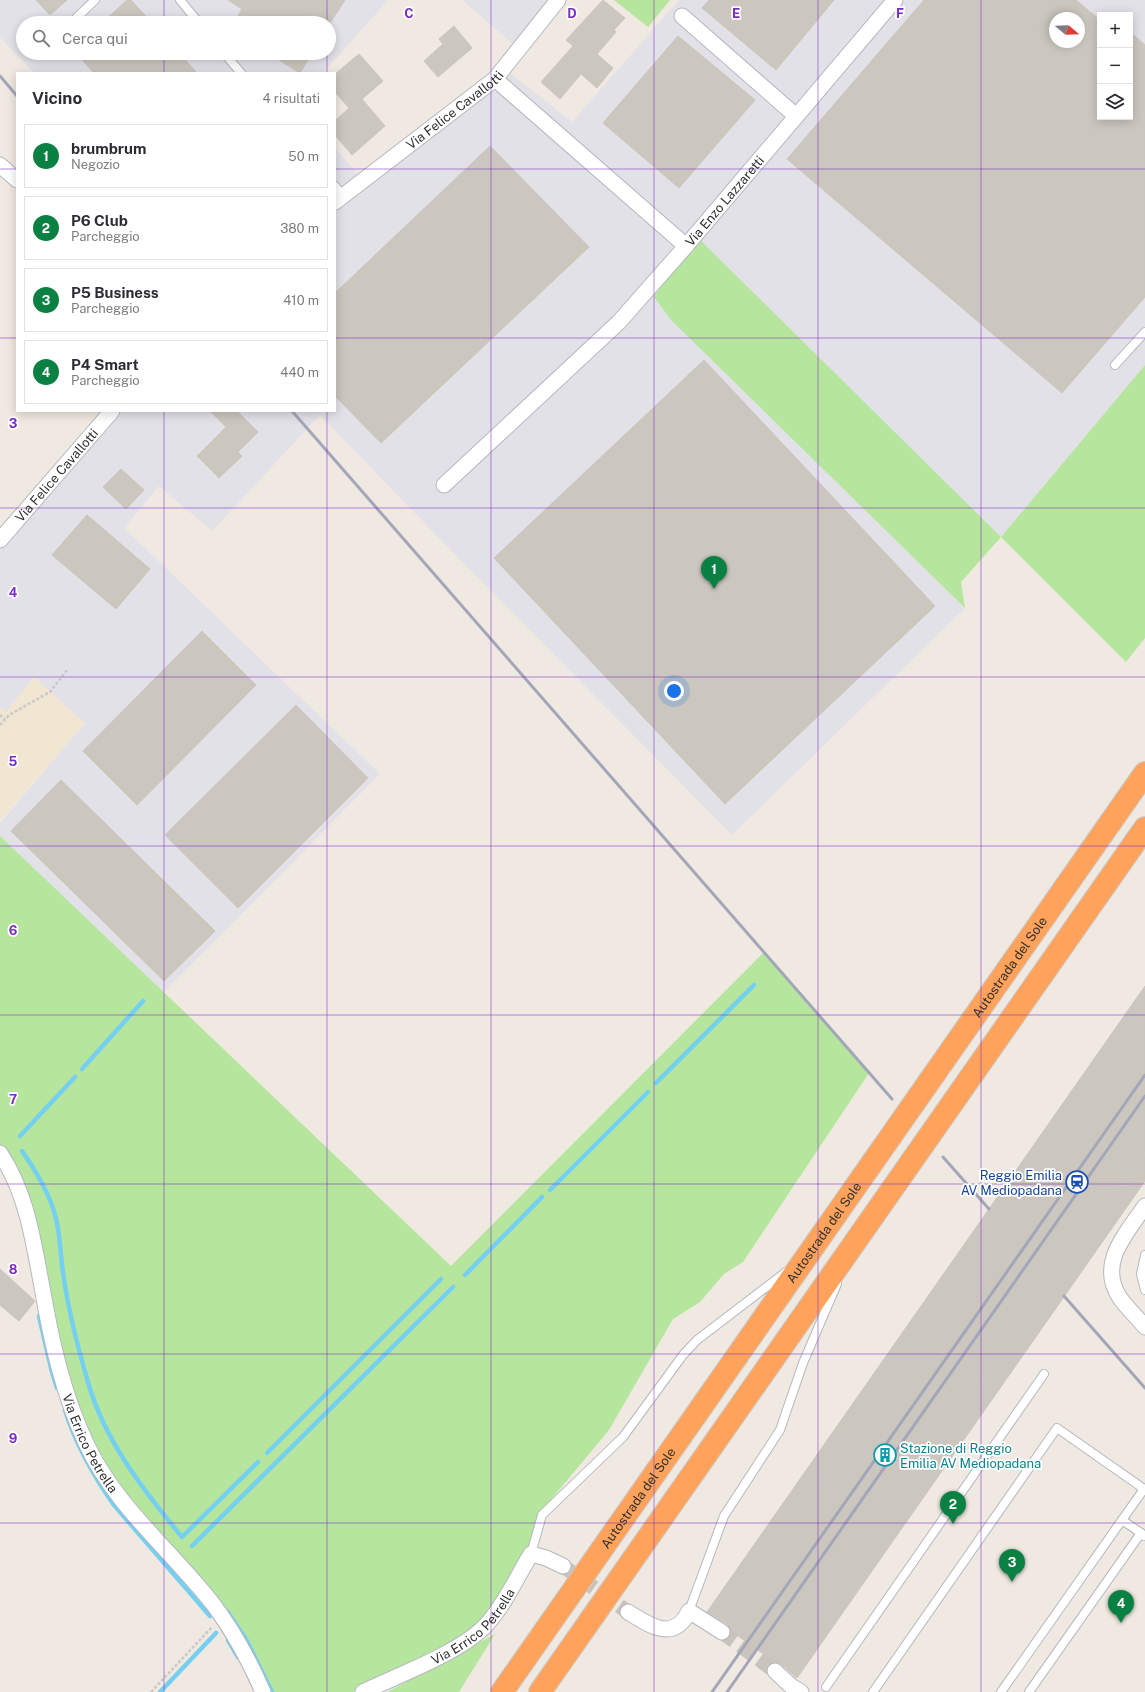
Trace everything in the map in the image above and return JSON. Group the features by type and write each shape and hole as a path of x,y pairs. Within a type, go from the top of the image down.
{"highway":[{"name":"Autostrada del Sole","path":"502,1692 1145,773"},
{"path":"540,1692 1145,828"}],"street":[{"name":"Via Felice Cavallotti","path":"338,195 494,79 558,0"},
{"name":"Via Enzo Lazzaretti","path":"494,79 686,246 895,0"},
{"path":"682,16 796,116"},
{"path":"0,165 16,179"},
{"path":"444,485 619,322 686,246"},
{"name":"Via Felice Cavallotti","path":"0,540 111,412"},
{"name":"Via Errico Petrella","path":"0,1153 12,1173 27,1212 60,1372 71,1408 86,1444 108,1481 121,1499 222,1616 240,1643 263,1692"},
{"path":"1145,1206 1118,1245 1112,1259 1111,1271 1113,1285 1120,1298 1145,1326"},
{"path":"531,1554 546,1558 563,1566"},
{"name":"Via Errico Petrella","path":"363,1692 454,1649 477,1634 497,1612 531,1554"},
{"path":"628,1612 655,1628 666,1630 681,1624 689,1611 724,1626"},
{"path":"779,1669 795,1690"}],"lane":[{"path":"78,16 95,0"},
{"path":"180,0 193,16"},
{"path":"230,60 240,72"},
{"path":"1115,365 1145,332"},
{"path":"689,1611 724,1516 780,1430 803,1363 854,1243"},
{"path":"1145,1255 1141,1274 1145,1290"},
{"path":"531,1554 542,1514 623,1437 683,1355 697,1340 807,1256"},
{"path":"824,1690 1044,1374"},
{"path":"873,1692 1057,1428 1144,1489 1001,1692"},
{"path":"1028,1692 1143,1534 1122,1520"}],"path":[{"path":"0,725 9,714 50,692 68,670"},
{"path":"0,715 5,719"},
{"path":"724,1626 1145,1020"},
{"path":"779,1669 1132,1173 1145,1152"},
{"path":"151,1692 222,1616"}],"shaded area":[{"path":"0,0 388,0 336,58 336,16 16,16 16,54 0,37"},
{"path":"462,0 554,0 514,45"},
{"path":"679,0 1145,0 1145,365 1001,537 695,236 673,321 965,608 732,835 431,530 320,415 212,531 159,486 124,528 380,774 163,993 0,836 0,823 85,723 6,712 0,707 0,540 105,412 336,412 336,149 363,180 504,68 572,122"},
{"path":"22,60 335,60 324,72 33,72"},
{"path":"34,677 85,723 0,820 0,707 6,712"}],"green space":[{"path":"614,0 670,0 648,27"},
{"path":"695,235 1001,537 961,582 965,608 672,321 654,297"},
{"path":"1145,365 1145,638 1126,662 1001,537"},
{"path":"0,836 451,1266 764,952 869,1073 743,1262 724,1274 700,1302 673,1319 609,1430 539,1514 534,1538 486,1625 363,1692 263,1692 253,1669 86,1444 42,1287 0,1153"},
{"path":"495,1634 459,1692 387,1692"}],"building":[{"path":"36,0 67,0 50,15"},
{"path":"127,0 131,0 146,16 110,16"},
{"path":"228,0 345,0 335,16 238,16 242,9"},
{"path":"603,0 625,18 614,30 616,32 597,54 613,68 597,88 581,74 560,99 541,82 573,46 566,40"},
{"path":"709,0 834,0 776,70 702,8"},
{"path":"924,0 1076,0 1097,18 1097,120 1133,120 1133,35 1145,45 1145,297 1062,393 787,159"},
{"path":"454,26 472,48 438,77 424,61 443,44 439,39"},
{"path":"678,36 755,100 679,188 603,123"},
{"path":"359,54 383,81 362,99 385,126 352,155 336,136 336,120 349,108 336,93 336,73"},
{"path":"82,60 185,60 196,72 93,72"},
{"path":"279,60 308,60 301,72"},
{"path":"490,146 589,247 381,443 336,397 336,292"},
{"path":"704,360 935,606 725,804 494,558"},
{"path":"211,412 238,412 258,432 238,452 242,456 219,478 197,456 226,427"},
{"path":"121,469 144,490 126,509 103,487"},
{"path":"87,515 150,569 116,609 52,555"},
{"path":"202,631 256,685 137,805 83,751"},
{"path":"296,705 368,778 238,908 165,835"},
{"path":"61,780 215,931 164,981 11,831"},
{"name":"Stazione di Reggio Emilia AV Mediopadana","path":"1145,986 1145,1181 797,1678 781,1664 775,1662 731,1631 727,1624 707,1612"},
{"path":"0,1269 35,1301 19,1321 0,1305"}],"waterway":[{"path":"656,1083 754,985"},
{"path":"82,1069 143,1001"},
{"path":"20,1136 75,1077"},
{"path":"550,1190 648,1092"},
{"path":"22,1151 42,1182 55,1215 71,1318 84,1369 95,1403 115,1444 127,1464 154,1502 182,1537 258,1462"},
{"path":"465,1275 542,1197"},
{"path":"267,1453 441,1279"},
{"path":"192,1546 453,1287"},
{"path":"39,1316 57,1388"},
{"path":"65,1410 74,1435 86,1459 114,1505 210,1616"},
{"path":"227,1611 247,1641 272,1692"},
{"path":"160,1692 216,1633"},
{"path":"228,1640 238,1657"}],"tunnel":[{"path":"563,1566 628,1612"},
{"path":"722,1632 775,1671"}],"railway":[{"path":"0,76 16,95"},
{"path":"293,412 892,1099"},
{"path":"712,1692 1145,1075"},
{"path":"727,1692 1145,1096"},
{"path":"943,1157 989,1209"},
{"path":"1064,1296 1145,1388"}],"place":[{"name":"brumbrum","path":"714,589"},
{"name":"Reggio Emilia AV Mediopadana","path":"1077,1182"},
{"name":"Stazione di Reggio Emilia AV Mediopadana","path":"885,1455"},
{"name":"P6 Club","path":"953,1524"},
{"name":"P5 Business","path":"1012,1582"},
{"name":"P4 Smart","path":"1121,1623"}]}
